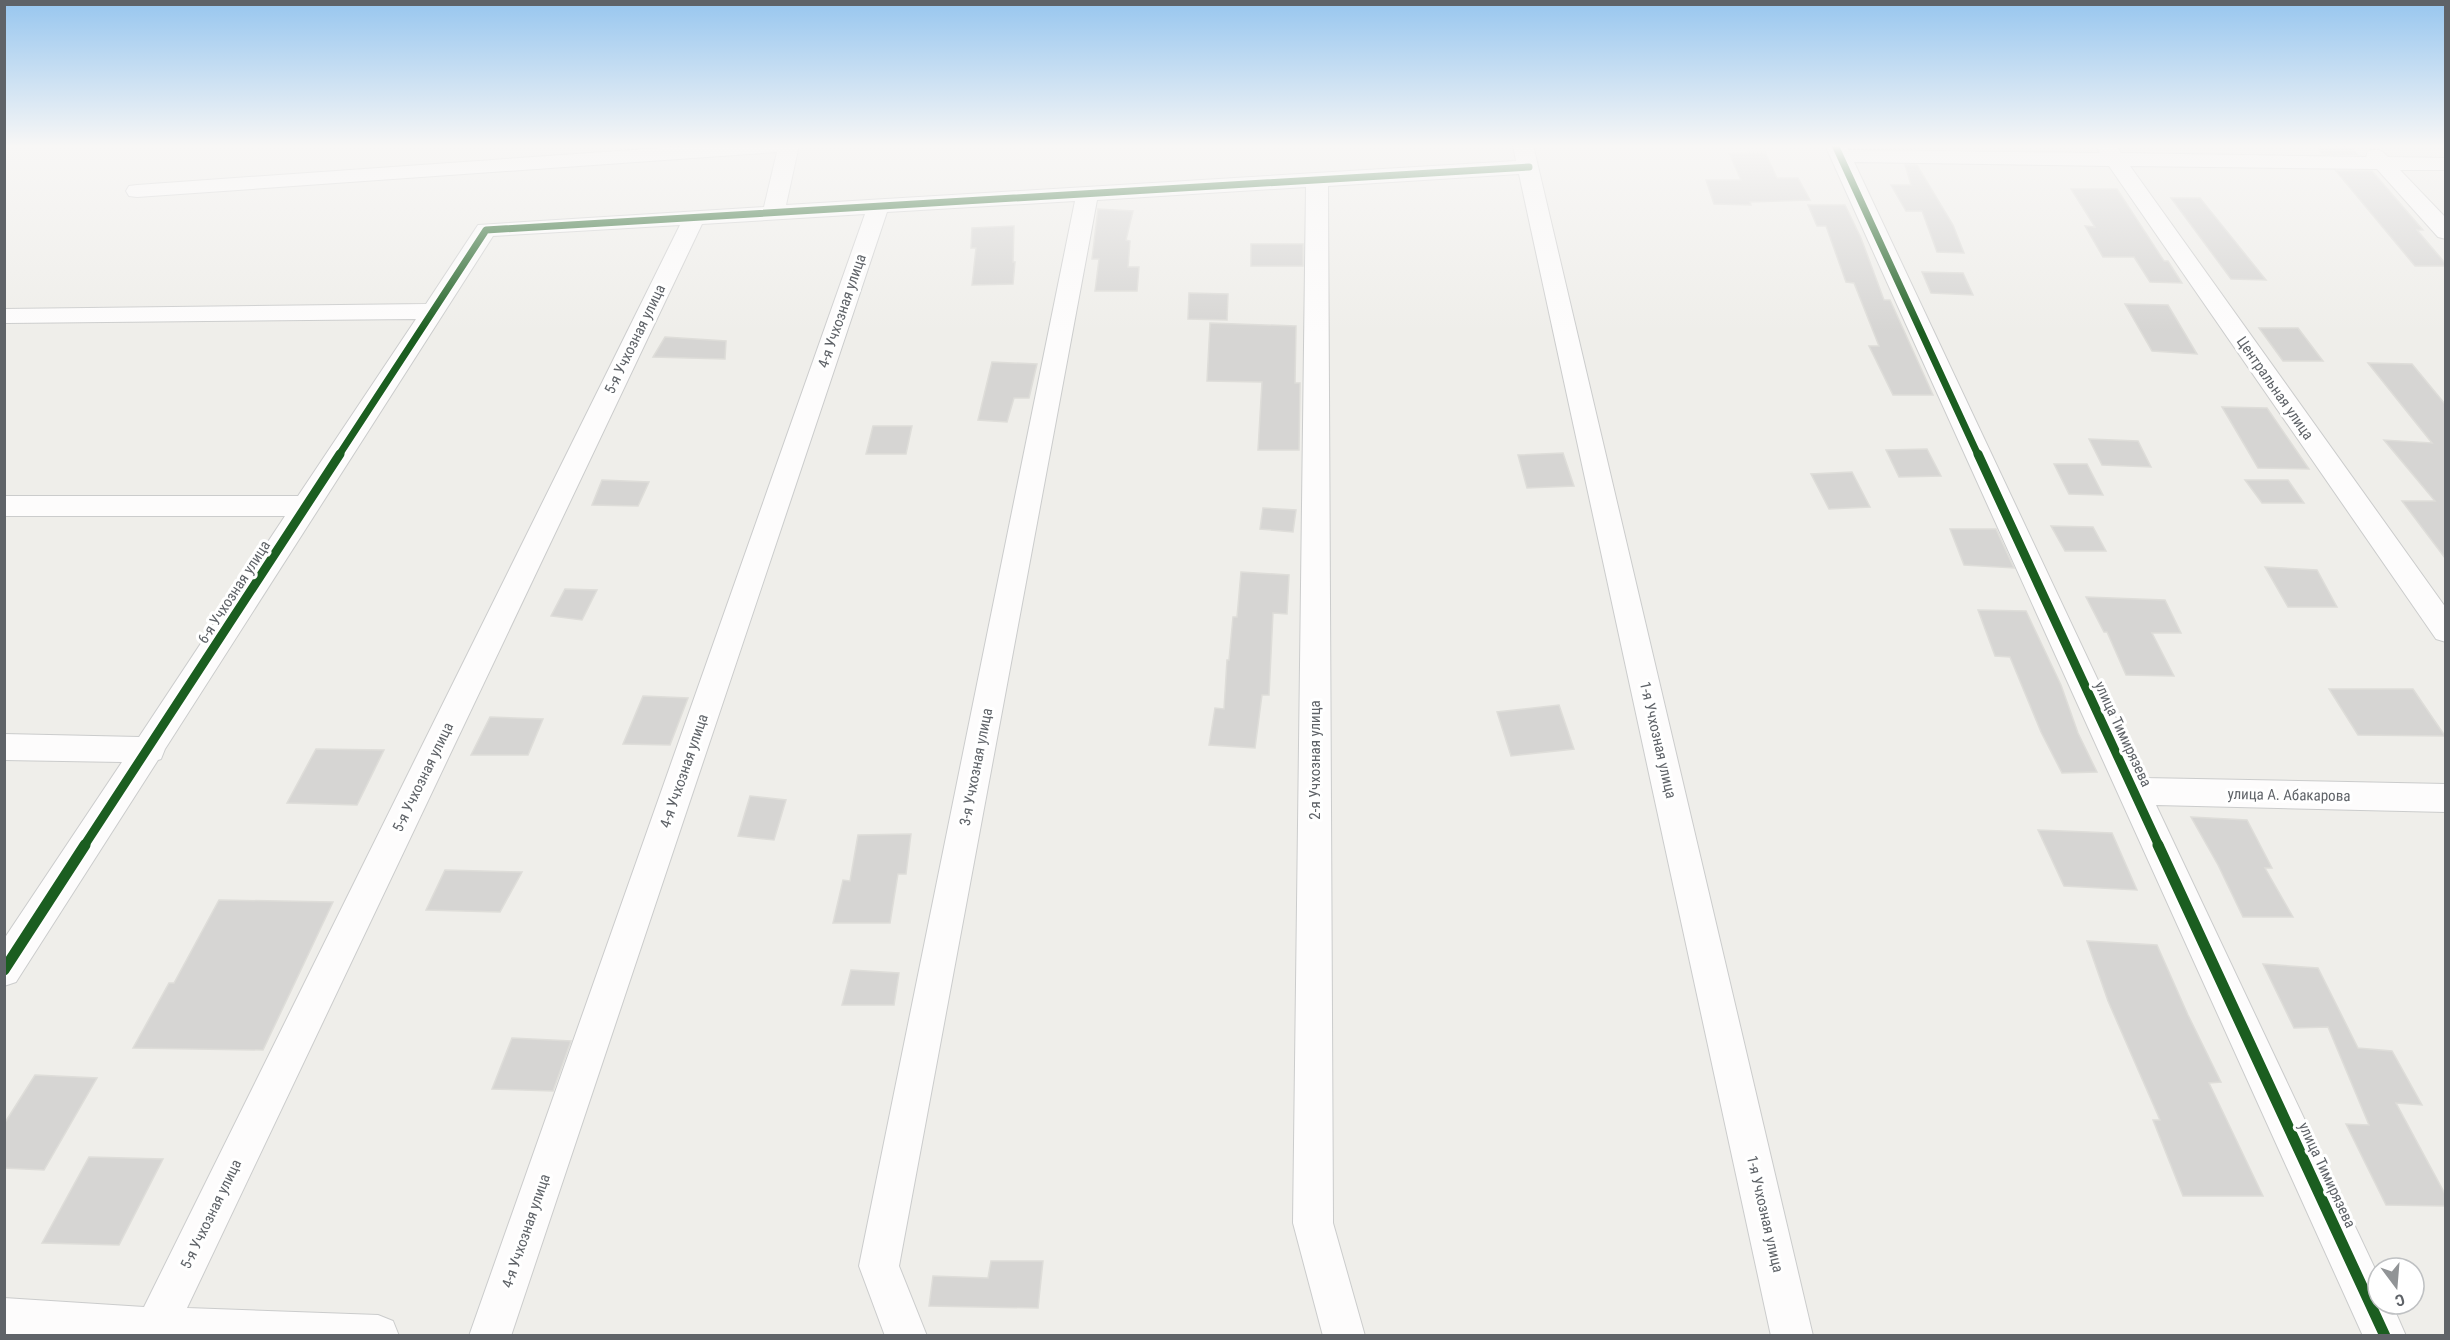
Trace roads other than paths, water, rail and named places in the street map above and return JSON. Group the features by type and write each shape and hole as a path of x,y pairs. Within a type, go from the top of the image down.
{"street":[{"path":"773,213 774,208"},
{"path":"694,218 869,208"},
{"name":"4-я Учхозная улица","path":"490,1335 878,208"},
{"name":"3-я Учхозная улица","path":"906,1335 879,1266 1084,208"},
{"name":"2-я Учхозная улица","path":"1317,208 1313,1223 1344,1335"},
{"name":"1-я Учхозная улица","path":"1538,208 1792,1335"},
{"name":"улица Тимирязева","path":"1864,208 2385,1335"},
{"name":"Центральная улица","path":"2148,208 2445,632"},
{"path":"2423,208 2445,232"},
{"name":"6-я Учхозная улица","path":"4,970 150,750 486,230 694,218"},
{"name":"5-я Учхозная улица","path":"154,1332 694,218"},
{"path":"7,316 435,311"},
{"path":"4,506 308,506"},
{"path":"4,747 150,750"},
{"name":"улица А. Абакарова","path":"2133,791 2445,798"},
{"path":"4,1318 154,1332 378,1335"}]}
